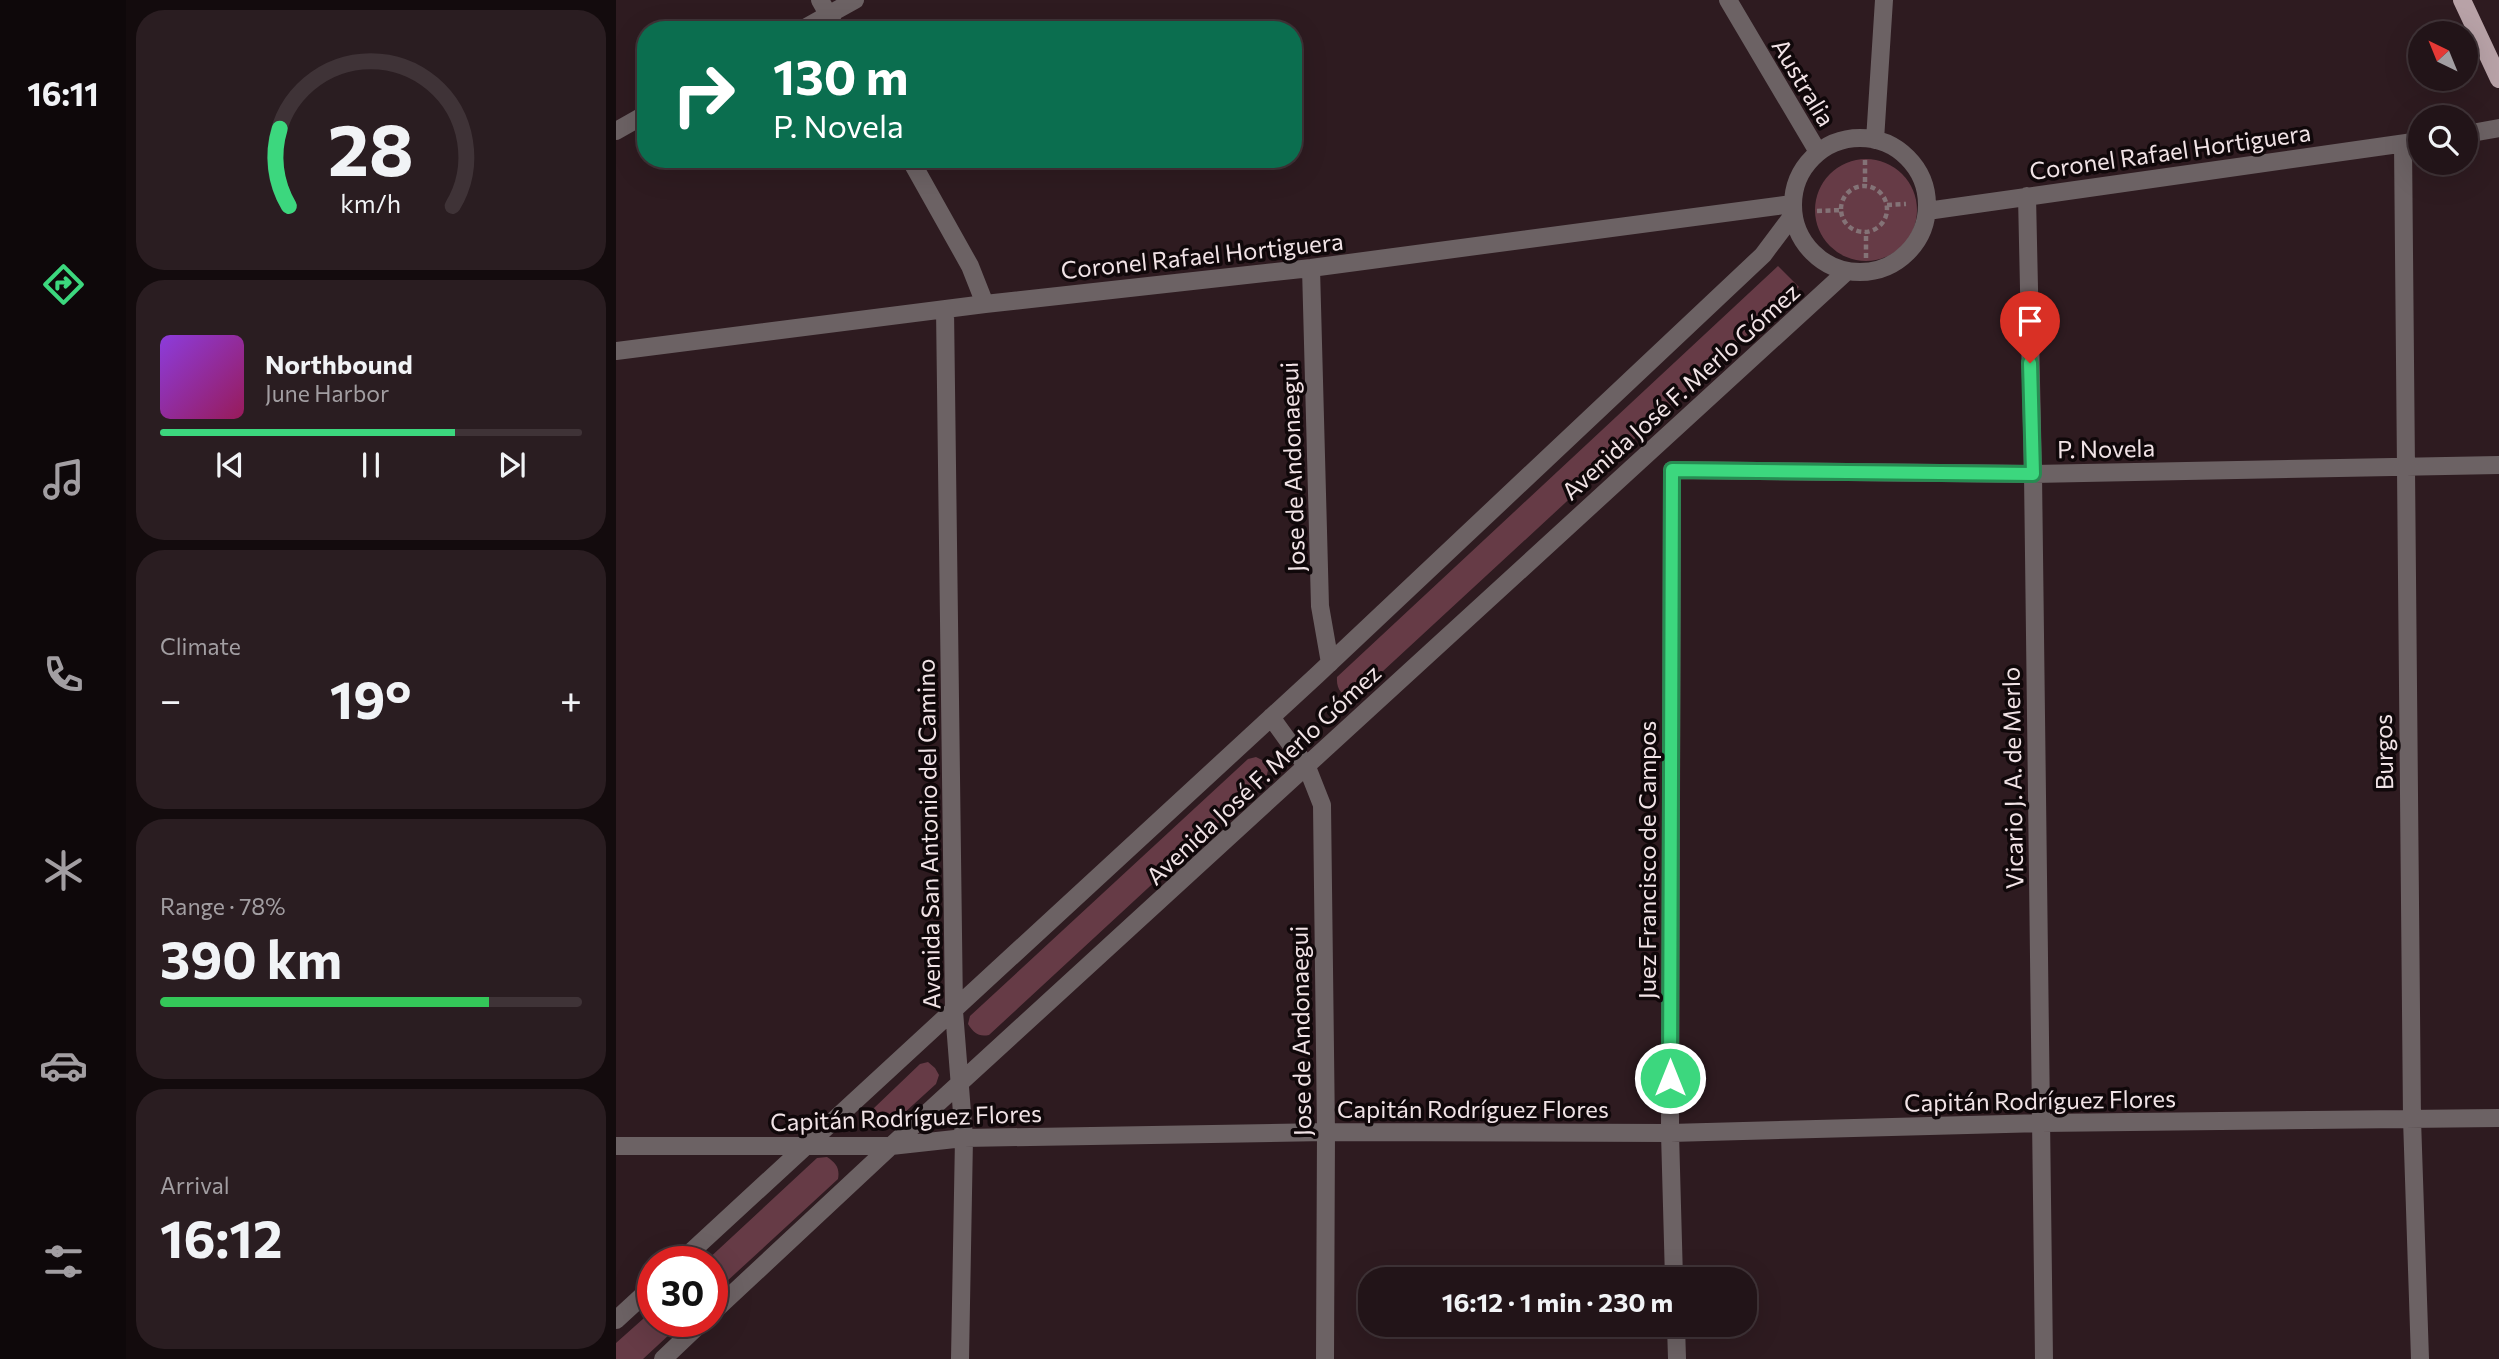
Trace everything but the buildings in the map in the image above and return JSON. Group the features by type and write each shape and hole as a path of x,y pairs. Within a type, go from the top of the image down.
{"main road":[{"path":"2462,0 2499,79"}],"street":[{"path":"829,15 855,0"},
{"name":"Australia","path":"1728,0 1818,152"},
{"path":"1875,140 1884,0"},
{"path":"616,131 637,119"},
{"path":"2478,132 2499,128"},
{"path":"1792,210 1799,235 1810,252 1827,265 1846,272 1866,273 1901,259 1914,246 1923,229 1927,211 1924,184 1917,169 1899,150 1864,138 1848,139 1818,152"},
{"name":"Coronel Rafael Hortiguera","path":"1927,211 2408,143"},
{"name":"Avenida José F. Merlo Gómez","path":"697,1246 1271,718 1763,255 1792,210 1795,184 1804,167 1818,152"},
{"path":"915,168 970,266 985,304"},
{"name":"Burgos","path":"2410,175 2404,466 2412,1119 2420,1359"},
{"name":"Vicario J. A. de Merlo","path":"2027,196 2045,1359"},
{"name":"Coronel Rafael Hortiguera","path":"616,351 985,304 1792,210"},
{"name":"Jose de Andonaegui","path":"1311,268 1320,606 1330,663"},
{"name":"Avenida José F. Merlo Gómez","path":"728,1298 1846,272"},
{"name":"Avenida San Antonio del Camino","path":"945,309 954,1011 964,1138 960,1359"},
{"path":"1649,452 1672,470"},
{"name":"P. Novela","path":"1672,470 2033,474 2499,464"},
{"name":"Juez Francisco de Campos","path":"1672,470 1670,1133 1674,1267"},
{"name":"Jose de Andonaegui","path":"1271,718 1307,767 1322,805 1326,1132 1325,1359"},
{"name":"Capitán Rodríguez Flores","path":"616,1146 891,1146 964,1138 1326,1132 1670,1133 2041,1123 2499,1118"},
{"path":"616,1320 637,1301"},
{"path":"663,1359 686,1337"},
{"path":"1676,1337 1677,1359"}],"path":[{"path":"1865,185 1876,188 1887,205 1887,215 1883,223 1875,230 1866,232 1859,232 1846,224 1840,210 1847,192 1865,185"},
{"path":"1866,232 1866,273"}],"shaded area":[{"path":"1866,159 1885,163 1902,174 1913,191 1917,210 1913,229 1902,246 1885,257 1866,261 1847,257 1830,246 1819,229 1815,210 1819,191 1830,174 1847,163"},
{"path":"1778,266 1799,287 1356,696 1347,696 1341,692 1337,677"},
{"path":"1256,757 1264,761 1268,770 1266,779 989,1035 979,1035 972,1030 968,1024 970,1016 1248,759"},
{"path":"928,1062 939,1075 936,1084 892,1124 878,1122 872,1115 874,1108 920,1064"},
{"path":"827,1157 833,1161 837,1166 838,1179 728,1280 728,1246 722,1246 817,1158"},
{"path":"637,1324 637,1337 667,1337 643,1359 616,1359 616,1343"}],"route":[{"path":"1670,1078 1672,470 2033,474 2030,363"}]}
